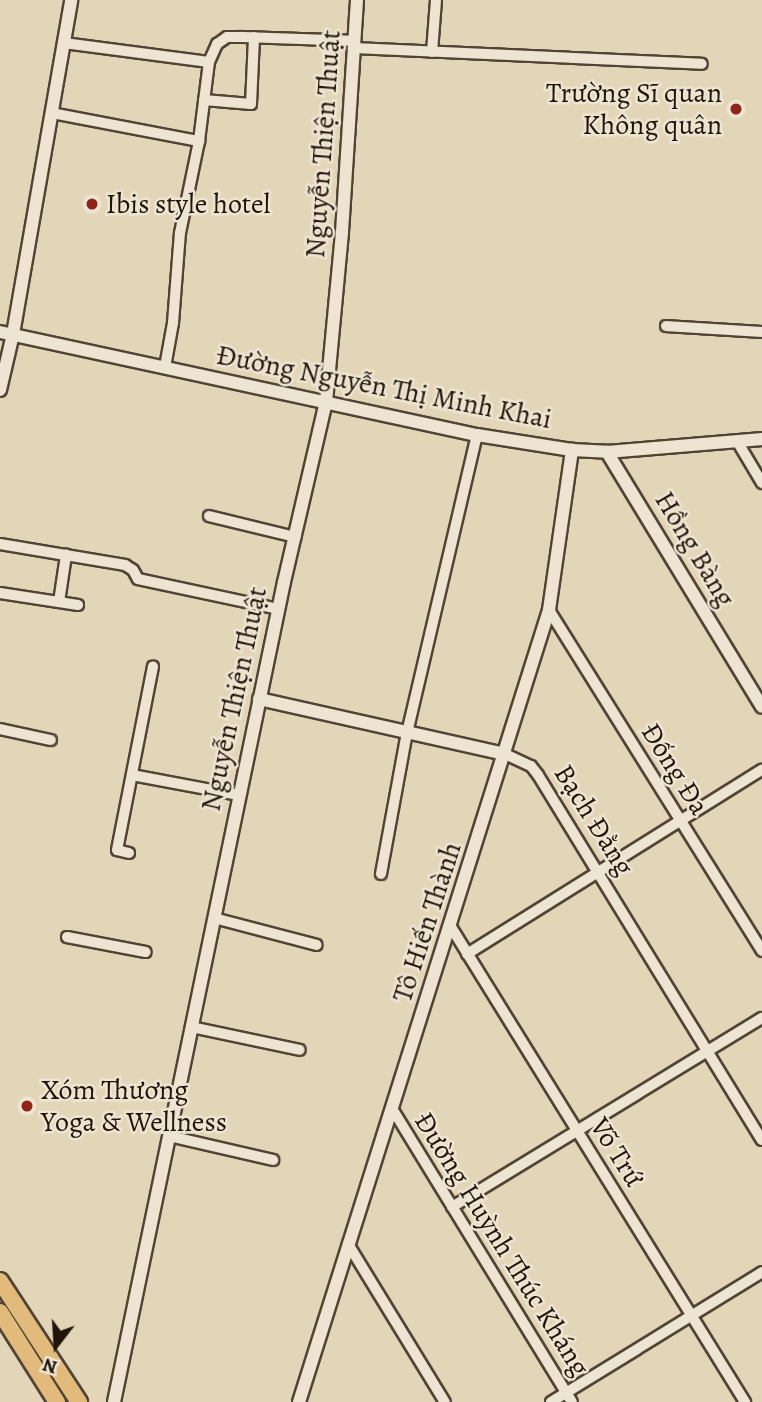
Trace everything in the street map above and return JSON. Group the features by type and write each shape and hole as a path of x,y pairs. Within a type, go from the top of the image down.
{"main road":[{"path":"0,1281 79,1402"},
{"path":"0,1312 57,1402"},
{"path":"43,1381 58,1371"}],"street":[{"path":"0,390 7,333 52,113 71,0"},
{"name":"Nguyễn Thiện Thuật","path":"114,1402 278,609 326,402 342,232 357,0"},
{"path":"432,52 436,0"},
{"path":"165,368 173,323 180,233 198,141 209,62 217,44 227,37 354,44 432,52 702,64"},
{"path":"204,100 251,104 254,37"},
{"path":"64,43 209,62"},
{"path":"52,113 198,141"},
{"path":"666,326 762,332"},
{"name":"Đường Nguyễn Thị Minh Khai","path":"7,333 477,435 572,450 607,452 762,439"},
{"path":"381,874 407,733 477,435"},
{"path":"737,442 762,483"},
{"name":"Tô Hiến Thành","path":"303,1399 348,1244 393,1111 549,610 572,450"},
{"name":"Hồng Bàng","path":"607,452 762,707"},
{"path":"209,516 295,537"},
{"path":"0,544 125,565 134,570 138,579 278,609"},
{"path":"59,602 66,555"},
{"path":"0,593 78,605"},
{"name":"Đống Đa","path":"549,610 762,951"},
{"path":"129,853 117,850 153,667"},
{"name":"Bạch Đằng","path":"259,699 505,754 531,766 762,1140"},
{"path":"0,729 51,740"},
{"path":"467,954 762,770"},
{"path":"132,775 239,795"},
{"path":"214,918 317,945"},
{"name":"Võ Trứ","path":"450,927 745,1402"},
{"path":"67,937 146,952"},
{"path":"452,1207 762,1018"},
{"path":"191,1027 300,1050"},
{"name":"Đường Huỳnh Thúc Kháng","path":"393,1111 569,1397"},
{"path":"169,1136 273,1160"},
{"path":"348,1244 445,1402"},
{"path":"551,1402 569,1397 762,1272"}],"place":[{"name":"Trường Sĩ quan Không quân","path":"736,109"},
{"name":"Ibis style hotel","path":"92,204"},
{"name":"Xóm Thương Yoga & Wellness","path":"27,1106"}]}
